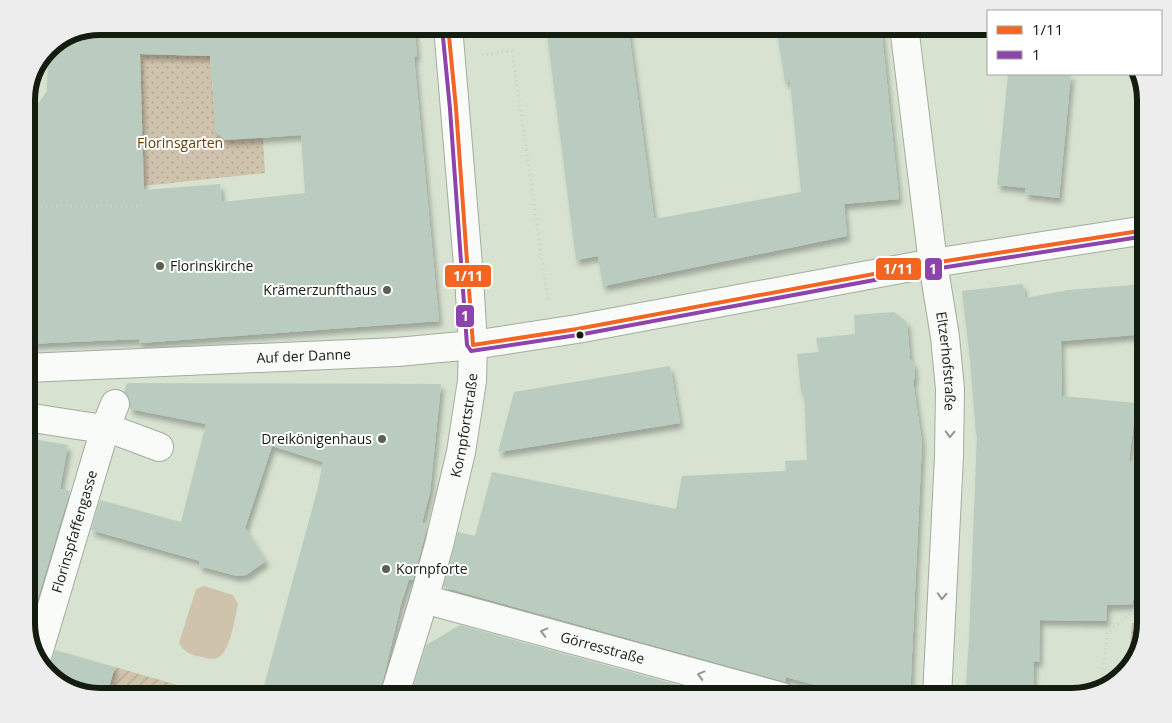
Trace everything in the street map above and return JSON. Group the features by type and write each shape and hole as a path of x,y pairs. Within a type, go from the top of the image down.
{"street":[{"name":"Kornpfortstraße","path":"397,688 439,545 462,444 472,382 473,345 449,35"},
{"name":"Eltzerhofstraße","path":"905,35 933,264 945,337 950,406 937,688"},
{"name":"Auf der Danne","path":"35,368 397,352 473,345 578,329 933,264 1137,231"},
{"name":"Florinspfaffengasse","path":"40,647 105,429 115,404"},
{"path":"35,419 74,426 105,429 159,447"},
{"name":"Görresstraße","path":"424,599 749,688"}],"path":[{"path":"480,56 512,51 549,310"},
{"path":"35,206 146,206"},
{"path":"1103,680 1108,633 1131,613 1137,614"}],"green space":[{"name":"Florinsgarten","path":"140,54 210,56 216,132 225,140 263,138 265,173 143,186"},
{"path":"204,586 233,595 238,604 229,643 222,655 214,659 191,654 179,643 196,589"},
{"path":"1132,623 1137,624 1135,640 1129,653"},
{"path":"115,667 188,688 109,688"}],"building":[{"path":"415,35 417,56 414,57 439,321 139,343 140,339 35,344 35,108 47,91 48,61 57,51 68,44 79,38 92,36","holes":["140,54 210,56 216,132 225,140 301,135 305,193 222,202 220,184 144,190"]},
{"path":"547,35 629,35 654,219 801,192 790,81 785,82 777,35 882,35 899,199 844,204 847,236 603,286 598,256 576,260"},
{"path":"1008,75 1071,75 1059,198 1025,194 1026,188 997,185"},
{"path":"1023,284 1025,298 1068,290 1137,285 1137,335 1061,341 1062,396 1136,403 1129,461 1137,462 1137,600 1133,600 1133,604 1107,605 1106,621 1040,620 1039,662 1034,661 1033,688 966,688 977,434 962,291"},
{"path":"894,312 907,322 910,359 914,363 915,378 913,382 922,443 910,688 826,688 786,677 786,682 443,587 458,532 475,536 492,472 676,509 682,476 786,471 785,461 807,460 804,392 801,392 797,354 819,352 816,338 855,334 854,315"},
{"path":"670,366 680,423 498,452 514,392"},
{"path":"127,383 441,384 430,492 422,523 428,524 413,580 409,579 401,604 381,688 263,688 317,491 323,462 272,446 245,528 266,561 246,575 237,576 199,566 200,561 91,530 100,500 181,522 206,424 130,409 130,401 124,392"},
{"path":"35,440 68,445 60,489 70,491 35,608"},
{"path":"460,625 689,688 413,688 426,645"},
{"path":"55,650 115,667 109,688 100,688 75,683 61,675 51,664"}],"transit line":[{"name":"1","path":"443,35 467,345 471,351 578,335 934,269 1137,237"},
{"name":"1/11","path":"449,35 473,345 577,329 933,263 1137,231"}],"place":[{"name":"Florinskirche","path":"160,266"},
{"name":"Krämerzunfthaus","path":"387,290"},
{"name":"Dreikönigenhaus","path":"382,439"},
{"name":"Kornpforte","path":"386,569"}]}
